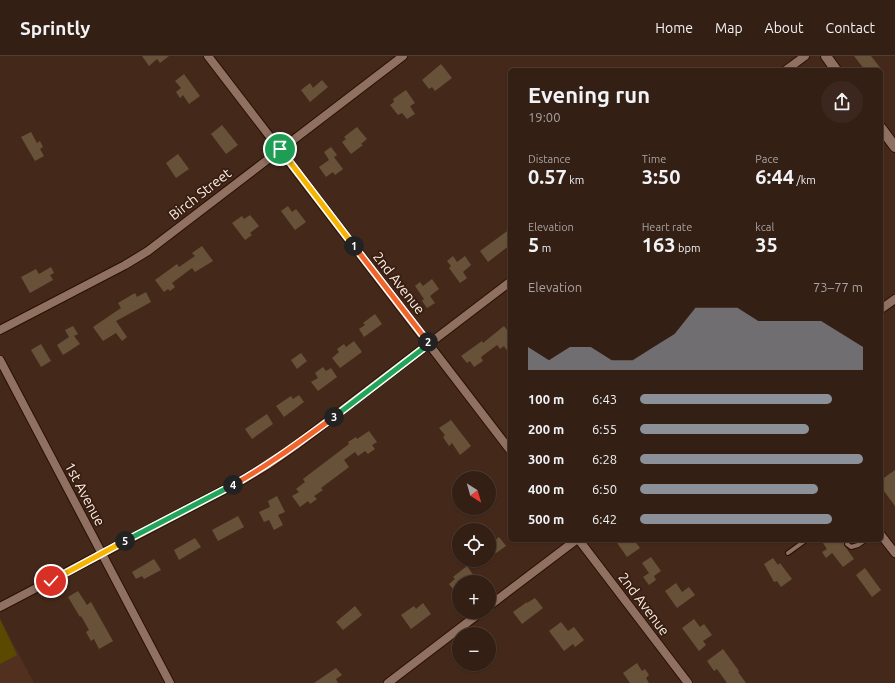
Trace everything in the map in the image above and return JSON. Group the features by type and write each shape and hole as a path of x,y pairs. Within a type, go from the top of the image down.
{"street":[{"name":"2nd Avenue","path":"208,56 508,447"},
{"name":"Birch Street","path":"0,330 136,259 403,56"},
{"path":"789,68 804,56"},
{"path":"826,56 835,68"},
{"path":"883,131 895,147"},
{"path":"0,607 244,479 269,464 295,446 508,284"},
{"path":"883,308 895,299"},
{"name":"1st Avenue","path":"0,360 170,683"},
{"path":"883,538 895,553"},
{"path":"496,601 574,542"},
{"name":"2nd Avenue","path":"579,542 688,683"},
{"path":"388,683 473,619"}],"lane":[{"path":"788,553 803,542"},
{"path":"847,544 851,548 854,548 862,542"}],"shaded area":[{"path":"0,619 34,683 0,683"},
{"path":"0,619 17,655 0,664"}],"building":[{"path":"142,56 169,56 160,63 157,59 149,66"},
{"path":"854,56 871,56 880,68 863,68"},
{"path":"441,64 452,78 435,91 432,87 429,89 422,80"},
{"path":"184,74 200,96 189,104 183,95 180,98 176,92 181,88 175,81"},
{"path":"322,80 328,87 310,102 301,90 310,83 313,88"},
{"path":"406,90 415,103 410,106 415,114 407,119 402,113 398,115 390,105 394,102 393,99"},
{"path":"222,125 238,145 226,154 211,134"},
{"path":"357,127 367,139 361,144 363,145 351,154 342,142 346,139 344,137"},
{"path":"31,132 37,143 40,141 43,147 40,149 44,156 35,161 21,137"},
{"path":"331,147 337,155 334,157 343,169 335,175 333,172 326,177 319,167 329,160 324,152"},
{"path":"178,154 189,169 176,178 166,163"},
{"path":"288,206 292,212 296,209 306,222 295,230 281,211"},
{"path":"250,215 259,226 250,233 252,235 245,240 232,223 242,216 244,219"},
{"path":"508,230 508,247 488,262 480,251"},
{"path":"202,246 213,261 195,272 192,268 172,283 175,287 170,291 168,289 164,292 155,280 177,264 179,267 195,256 192,253"},
{"path":"453,256 457,262 465,256 471,265 463,272 467,278 460,283 449,268 451,266 447,261"},
{"path":"51,267 54,273 50,275 53,280 30,293 21,277 36,269 39,274"},
{"path":"432,279 439,289 430,296 435,303 427,308 422,301 424,299 415,286 420,282 423,286"},
{"path":"146,292 151,302 116,321 127,337 122,341 116,333 103,341 93,327 121,308 118,303 135,293 137,297"},
{"path":"375,314 382,324 364,337 359,329 365,325 363,323"},
{"path":"73,326 78,334 74,336 80,344 63,355 57,345 69,337 65,330"},
{"path":"504,326 508,331 508,352 504,346 500,349 497,345 481,357 483,361 474,367 470,361 467,363 461,356 482,341 483,343"},
{"path":"354,341 362,352 340,368 332,358 339,352 337,349 344,344 346,347"},
{"path":"41,344 51,361 41,367 31,350"},
{"path":"301,353 307,361 297,369 291,360"},
{"path":"323,367 326,371 331,368 337,377 318,391 311,382 318,378 315,373"},
{"path":"299,395 304,402 284,417 276,406 291,396 293,399"},
{"path":"267,414 273,424 252,439 245,429"},
{"path":"451,420 471,446 460,455 452,443 449,446 443,437 445,435 439,428"},
{"path":"369,431 377,442 372,445 375,449 368,454 365,451 358,456 355,452 344,460 349,467 321,488 323,490 314,496 317,499 310,504 308,501 300,507 292,496 299,492 296,489 305,482 303,479 349,444 348,442 356,437 357,439"},
{"path":"895,470 895,506 883,490 883,479"},
{"path":"277,496 285,512 278,515 283,525 274,530 269,520 264,522 259,512 270,507 268,501"},
{"path":"238,516 244,527 218,541 212,530"},
{"path":"499,537 506,546 496,553 496,539"},
{"path":"195,538 201,547 179,560 174,550"},
{"path":"616,542 636,542 640,548 627,557"},
{"path":"822,542 845,542 844,545 854,559 843,567 832,553 826,558 822,552 827,549"},
{"path":"651,557 661,571 654,576 656,580 649,585 643,577 649,573 642,563"},
{"path":"773,558 778,565 780,563 792,579 781,587 777,581 774,582 764,564"},
{"path":"154,559 161,570 144,579 142,576 136,579 132,572"},
{"path":"468,567 473,575 456,575"},
{"path":"865,568 881,590 872,597 856,575"},
{"path":"676,583 682,592 689,587 695,595 677,608 665,591"},
{"path":"78,591 87,605 91,602 113,641 99,649 94,639 91,641 86,632 89,630 68,597"},
{"path":"535,598 543,608 522,624 513,612"},
{"path":"423,603 431,614 411,629 401,615 414,606 416,609"},
{"path":"355,606 362,615 343,630 336,622"},
{"path":"694,619 700,627 704,624 712,635 703,641 706,645 699,651 682,628"},
{"path":"561,622 568,631 574,627 584,640 575,647 573,644 564,651 549,631"},
{"path":"723,649 746,683 727,683 717,669 714,671 707,661"},
{"path":"637,663 642,671 645,669 649,675 646,678 649,683 630,683 623,673"},
{"path":"336,668 342,675 336,679 338,683 314,683"}],"route":[{"path":"51,581 239,482 269,464 429,344 280,149"}]}
